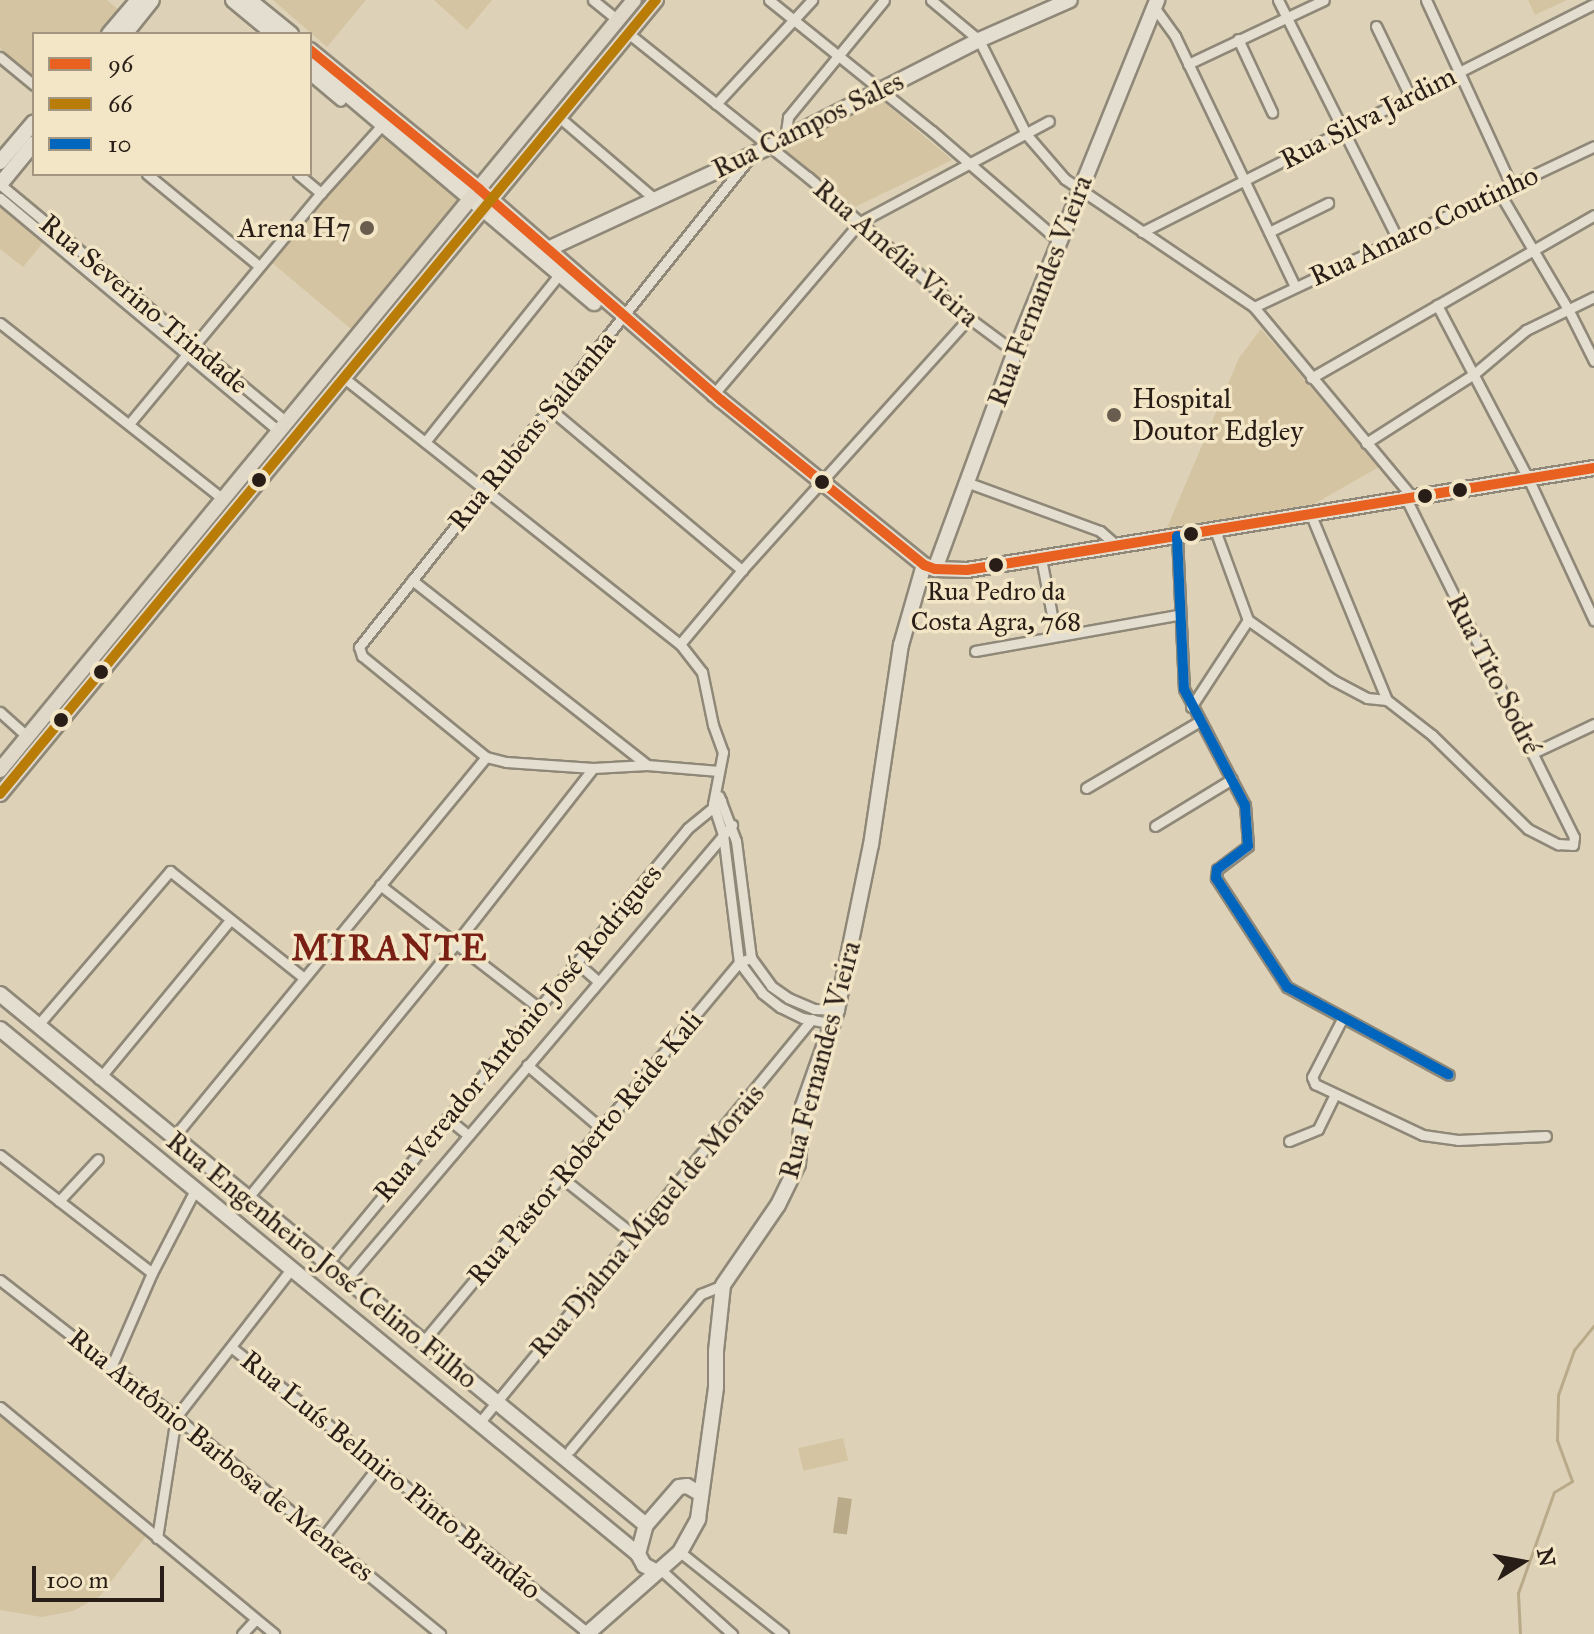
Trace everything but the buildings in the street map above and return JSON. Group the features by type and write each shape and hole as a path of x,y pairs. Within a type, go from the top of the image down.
{"main road":[{"path":"0,770 634,0"},
{"path":"0,794 656,0"}],"street":[{"path":"111,32 138,0"},
{"path":"129,32 152,0"},
{"path":"233,0 272,32"},
{"path":"249,0 289,32"},
{"path":"593,0 618,20"},
{"path":"769,0 839,59 882,90 1059,241"},
{"path":"716,104 812,0"},
{"path":"785,139 788,117 839,59 884,0"},
{"path":"931,0 979,40"},
{"name":"Rua Campos Sales","path":"546,250 769,147 979,40 1070,0"},
{"path":"1278,0 1398,240"},
{"path":"1188,64 1324,0"},
{"path":"1426,0 1511,185"},
{"name":"Rua Silva Jardim","path":"1142,232 1594,4"},
{"path":"1152,5 1169,24 1295,287"},
{"name":"Rua Fernandes Vieira","path":"650,1565 680,1552 698,1519 716,1387 716,1351 723,1285 778,1205 796,1169 803,1106 835,1017 871,845 901,645 1152,5"},
{"path":"1376,26 1410,96"},
{"name":"Rua Amélia Vieira","path":"628,33 860,222 969,318 1015,352"},
{"path":"1238,39 1272,112"},
{"name":"Rua Tito Sodré","path":"979,40 1026,134 1043,156 1079,190 1254,307 1410,500 1574,837 1573,845 1528,829 1480,786 1432,735 1387,700"},
{"path":"312,52 475,193 546,250 621,320"},
{"path":"0,57 32,83"},
{"path":"312,65 383,124 475,193"},
{"path":"312,77 341,101"},
{"path":"559,117 656,200"},
{"path":"715,396 860,222 1049,121"},
{"path":"0,162 32,124"},
{"path":"129,424 259,266 383,124"},
{"path":"1,186 32,146"},
{"name":"Rua Amaro Coutinho","path":"1254,307 1594,146"},
{"name":"Rua Rubens Saldanha","path":"486,757 362,656 359,647 754,152"},
{"path":"149,176 259,266"},
{"path":"300,176 321,193"},
{"name":"Rua Severino Trindade","path":"1,186 230,376 283,427"},
{"name":"Rua Severino Trindade","path":"1,186 186,354 223,385 283,427"},
{"path":"1499,192 1568,309 1594,361"},
{"path":"1269,232 1328,203"},
{"path":"488,204 559,275 621,320 930,567 956,572 1594,468"},
{"path":"1311,378 1594,215"},
{"path":"425,442 559,275"},
{"path":"1366,443 1474,374 1526,330 1594,297"},
{"path":"1437,305 1528,478 1594,620"},
{"path":"680,644 742,570 969,318"},
{"path":"0,323 223,499"},
{"path":"223,385 230,376"},
{"path":"344,378 680,644 702,672 713,725 723,752 717,799 739,962 788,998 835,1017"},
{"path":"550,409 742,570"},
{"path":"966,482 1100,531 1117,546"},
{"path":"1215,530 1248,620 1333,680 1367,698 1387,700 1311,515"},
{"path":"1177,536 1182,679 1198,722 1244,798 1248,846 1217,869 1216,878 1248,922 1283,983 1342,1019 1449,1075"},
{"path":"1041,558 1056,636"},
{"path":"412,580 647,765"},
{"path":"975,651 1178,615"},
{"path":"1191,707 1248,620"},
{"path":"0,712 28,737"},
{"path":"1086,788 1198,722"},
{"path":"1533,753 1594,724"},
{"path":"173,1138 486,757 506,762 593,768 647,765 719,771"},
{"path":"246,1200 456,943 593,768"},
{"path":"1155,826 1232,779"},
{"path":"717,799 732,825 751,958 757,976 780,1007 812,1019 835,1017"},
{"name":"Rua Vereador Antônio José Rodrigues","path":"326,1265 688,828 717,799"},
{"name":"Rua Vereador Antônio José Rodrigues","path":"346,1280 732,825"},
{"path":"38,1025 170,871 304,978"},
{"path":"380,885 538,1007"},
{"path":"99,1079 230,920"},
{"path":"739,962 751,958"},
{"path":"576,962 598,981"},
{"name":"Rua Pastor Roberto Reide Kali","path":"422,1343 739,962"},
{"name":"Rua Engenheiro José Celino Filho","path":"0,994 246,1200 646,1525"},
{"name":"Rua Djalma Miguel de Morais","path":"480,1422 812,1019"},
{"path":"1342,1019 1313,1081 1335,1094 1423,1135 1458,1140 1546,1136"},
{"name":"Rua Engenheiro José Celino Filho","path":"0,1029 480,1422 732,1634"},
{"path":"527,1065 602,1129"},
{"path":"1289,1141 1318,1129 1335,1094"},
{"path":"114,1122 128,1102"},
{"path":"447,1118 468,1135"},
{"path":"0,1155 152,1273"},
{"path":"59,1201 98,1159"},
{"path":"561,1177 635,1236"},
{"path":"112,1365 152,1273 196,1188"},
{"path":"157,1538 176,1417 292,1268"},
{"name":"Rua Antônio Barbosa de Menezes","path":"0,1280 112,1365 440,1634"},
{"path":"570,1450 701,1294 723,1285"},
{"path":"375,1336 390,1317"},
{"name":"Rua Luís Belmiro Pinto Brandão","path":"231,1347 588,1634"},
{"path":"0,1407 271,1633"},
{"path":"324,1536 379,1465"},
{"path":"588,1634 636,1588 650,1565 646,1525 679,1487 687,1486 701,1494"},
{"path":"680,1552 783,1634"},
{"path":"242,1634 255,1620"}],"shaded area":[{"path":"0,0 107,0 119,10 101,32 32,32 32,75 0,48"},
{"path":"273,0 366,0 327,47"},
{"path":"434,0 492,0 467,30"},
{"path":"1528,0 1567,0 1535,15"},
{"path":"878,97 952,160 855,207 779,145"},
{"name":"Arena H7","path":"384,127 466,196 353,331 271,262"},
{"path":"1,190 192,346 186,352 0,197"},
{"path":"0,199 46,239 23,267 0,249"},
{"path":"1261,329 1379,467 1314,504 1167,528 1239,358"},
{"path":"0,1416 146,1536 100,1596 73,1611 42,1617 0,1610"},
{"path":"843,1438 848,1460 803,1471 798,1448"},
{"path":"838,1497 852,1499 847,1535 833,1533"}],"waterway":[{"path":"1520,1634 1518,1593 1554,1492 1572,1481 1557,1440 1558,1395 1574,1350 1594,1325"}],"transit line":[{"name":"66","path":"0,794 656,0"},
{"name":"96","path":"312,52 479,189 721,400 924,565 935,569 967,570 1594,468"},
{"name":"10","path":"1177,536 1184,689 1245,805 1248,846 1217,869 1216,878 1287,987 1449,1075"}],"place":[{"name":"Arena H7","path":"367,228"},
{"name":"Hospital Doutor Edgley","path":"1114,415"},
{"name":"Rua Pedro da Costa Agra, 768","path":"996,565"}],"district":[{"name":"MIRANTE","path":"390,949"}]}
